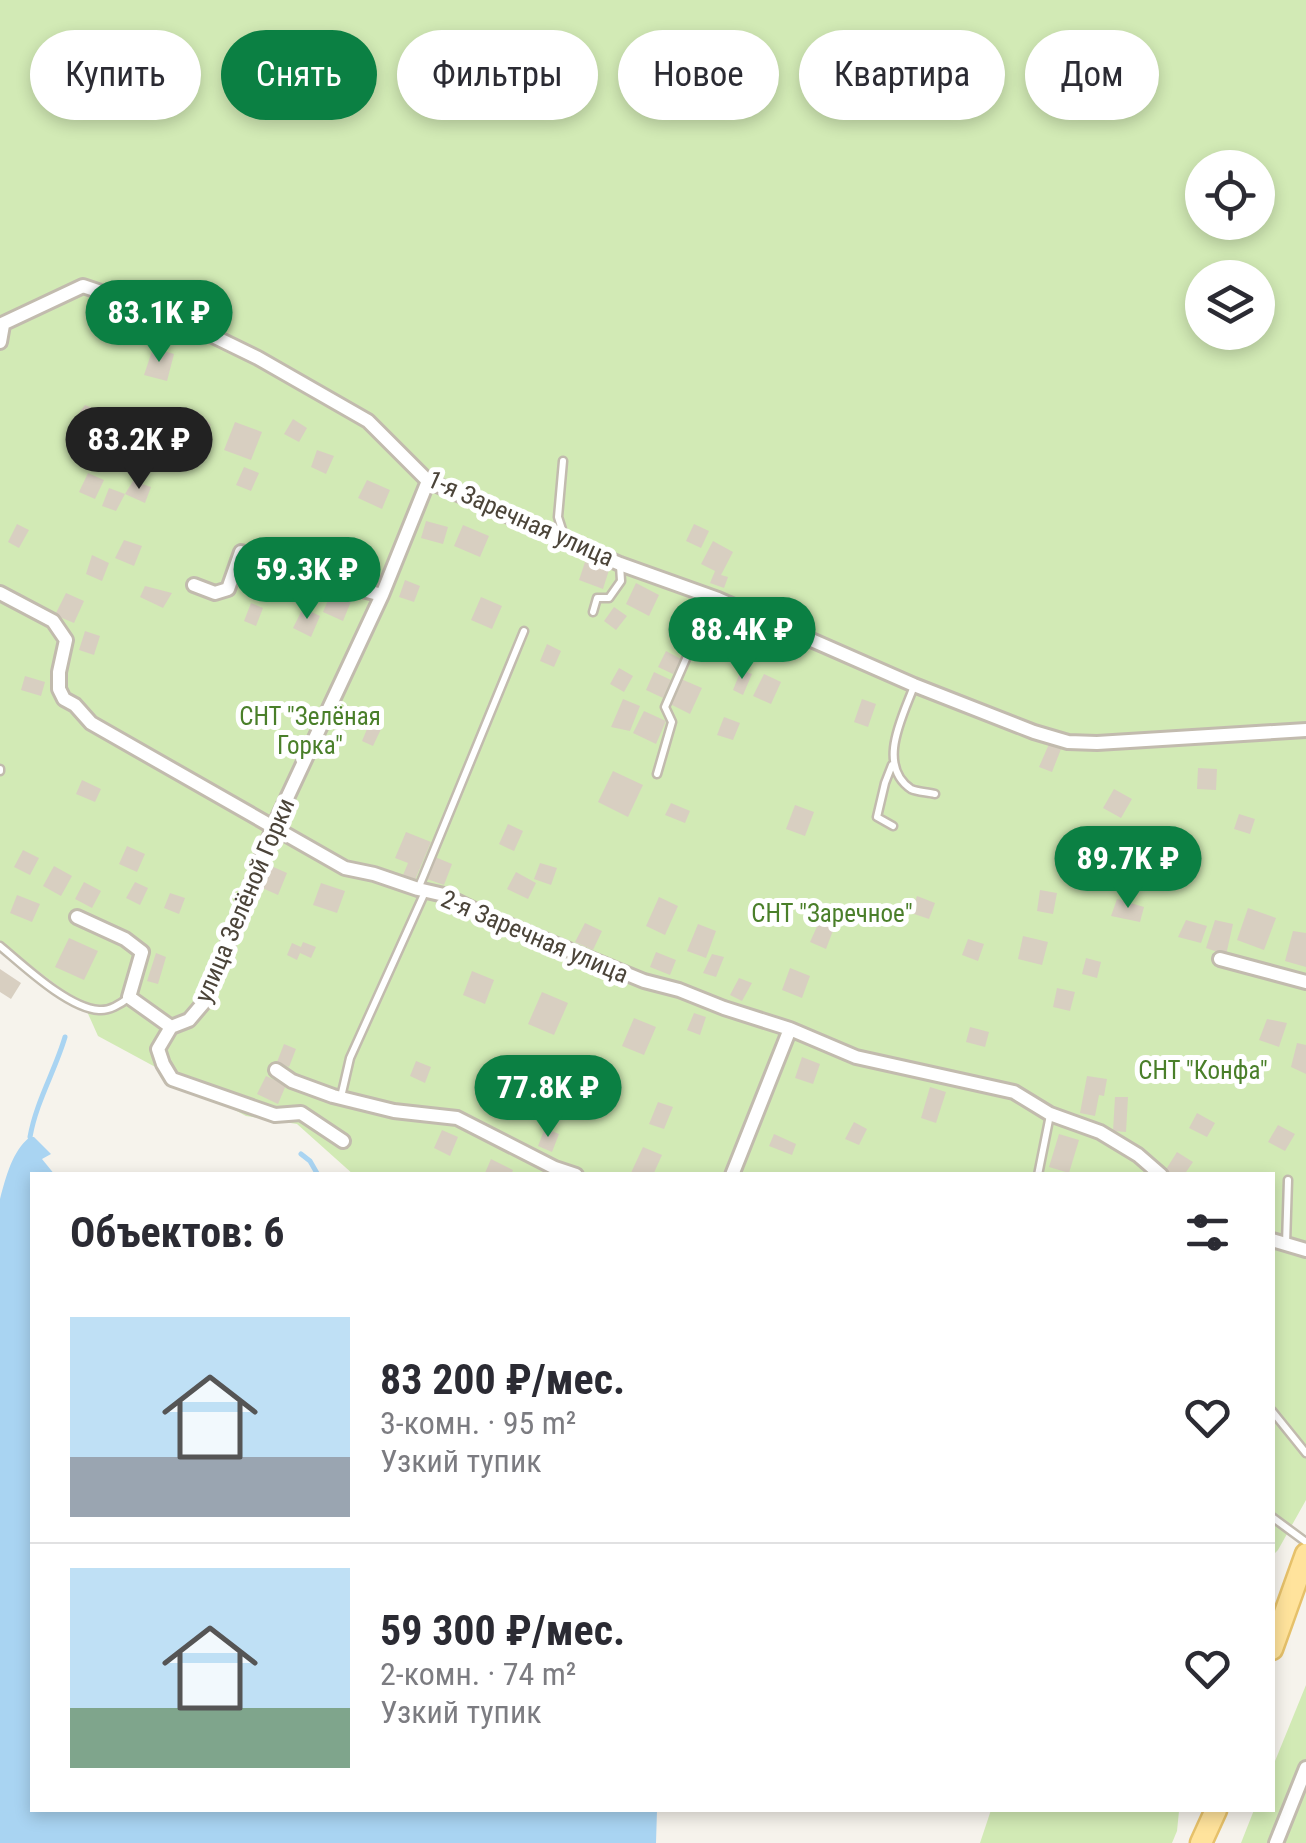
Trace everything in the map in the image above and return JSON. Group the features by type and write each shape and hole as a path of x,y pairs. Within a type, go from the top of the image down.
{"main road":[{"path":"1279,1610 1306,1554"},
{"path":"1201,1843 1213,1812"}],"street":[{"name":"1-я Заречная улица","path":"1,325 84,286 172,316 258,358 368,421 428,481 620,564 718,599 914,685 1034,732 1068,742 1097,743 1306,730"},
{"path":"0,342 1,325"},
{"name":"улица Зелёной Горки","path":"343,1141 300,1114 275,1115 172,1079 158,1049 170,1026 189,1020 206,1000 273,828 382,595 428,481"},
{"path":"194,586 215,592 228,590 241,552 298,573 382,595"},
{"name":"2-я Заречная улица","path":"0,593 53,621 60,630 66,640 59,688 64,699 91,724 344,868 444,895 644,982 679,990 856,1057 1014,1092 1050,1114 1100,1132 1158,1172"},
{"path":"77,917 142,952 129,998 170,1026"},
{"path":"1220,959 1306,982"},
{"path":"733,1172 790,1030"},
{"path":"276,1070 292,1081 340,1097 394,1110 457,1118 567,1172"},
{"path":"1280,1242 1306,1250"},
{"path":"1276,1843 1306,1768"}],"lane":[{"path":"563,461 558,517 565,540"},
{"path":"593,612 596,598 609,598 621,581 620,564"},
{"path":"657,774 672,722 665,707 718,599"},
{"path":"340,1097 350,1058 422,890 524,631"},
{"path":"914,685 894,744 895,770 913,790 934,794"},
{"path":"893,826 876,817 894,760"},
{"path":"0,946 42,983 75,1002 101,1010 129,998"},
{"path":"1039,1172 1050,1114"},
{"path":"1280,1242 1288,1180"},
{"path":"1275,1415 1306,1452"},
{"path":"1275,1520 1306,1542"}],"green space":[{"path":"0,0 1306,0 1306,1500 1275,1553 1275,1172 351,1172 297,1124 246,1116 98,1036 85,1007 0,942"},
{"path":"1306,1685 1306,1843 1241,1843 1253,1812 1275,1812 1275,1761"},
{"path":"990,1812 1179,1812 1172,1843 980,1843"}],"water":[{"path":"34,1137 51,1154 42,1159 53,1172 30,1172 30,1812 657,1812 656,1843 0,1843 0,1199 7,1173 24,1143"}],"building":[{"path":"153,348 174,354 167,381 144,375"},
{"path":"85,405 107,414 95,433 74,420"},
{"path":"197,411 211,425 195,441 181,428"},
{"path":"293,419 307,428 299,442 284,434"},
{"path":"235,422 262,432 251,460 224,450"},
{"path":"166,439 180,444 172,463 158,457"},
{"path":"317,450 334,456 326,474 311,467"},
{"path":"244,467 259,473 251,491 236,485"},
{"path":"88,473 104,480 95,499 79,492"},
{"path":"367,480 390,490 382,509 358,498"},
{"path":"133,481 151,487 145,503 125,494"},
{"path":"109,488 125,494 116,511 102,506"},
{"path":"426,521 448,527 443,544 421,538"},
{"path":"17,524 29,530 19,548 8,542"},
{"path":"694,524 709,531 701,548 686,541"},
{"path":"463,525 489,536 480,557 454,546"},
{"path":"124,540 142,546 134,566 115,558"},
{"path":"713,541 733,552 721,575 728,577 724,588 710,583 715,571 701,564"},
{"path":"92,555 109,563 102,581 86,574"},
{"path":"585,562 609,570 603,589 579,580"},
{"path":"277,576 296,583 291,599 272,592"},
{"path":"405,580 420,586 414,602 399,597"},
{"path":"636,583 659,595 649,616 626,604"},
{"path":"145,586 172,593 163,608 140,597"},
{"path":"332,591 352,599 343,621 323,612"},
{"path":"66,593 84,601 74,623 55,615"},
{"path":"481,597 502,606 492,629 471,620"},
{"path":"251,603 263,608 256,626 244,621"},
{"path":"614,607 627,616 616,630 604,621"},
{"path":"303,608 320,616 311,637 293,628"},
{"path":"722,611 733,615 721,641 704,633 709,621 716,625"},
{"path":"85,631 100,636 94,655 79,650"},
{"path":"764,632 787,641 783,652 760,643"},
{"path":"547,644 561,651 554,667 540,661"},
{"path":"666,651 681,659 673,674 658,667"},
{"path":"619,668 633,676 624,692 610,684"},
{"path":"741,670 752,674 743,695 733,690"},
{"path":"654,672 671,680 663,698 646,690"},
{"path":"764,674 781,682 771,704 753,696"},
{"path":"25,676 45,682 41,696 21,690"},
{"path":"681,679 702,688 690,714 670,704"},
{"path":"623,699 640,706 630,731 611,727"},
{"path":"862,699 876,704 868,727 854,722"},
{"path":"644,711 666,721 656,744 633,733"},
{"path":"724,717 740,723 733,740 717,735"},
{"path":"370,722 382,727 373,746 362,741"},
{"path":"1049,744 1061,749 1052,772 1039,767"},
{"path":"1198,768 1217,769 1216,790 1197,789"},
{"path":"613,771 643,785 628,817 598,802"},
{"path":"82,780 101,789 95,802 76,794"},
{"path":"1114,789 1132,799 1121,818 1103,808"},
{"path":"671,803 690,811 685,823 665,815"},
{"path":"795,805 814,812 805,836 786,829"},
{"path":"1239,814 1255,819 1250,834 1234,829"},
{"path":"508,824 523,831 514,851 499,844"},
{"path":"406,832 431,842 415,880 403,875 408,863 395,858"},
{"path":"127,846 145,854 137,872 119,864"},
{"path":"23,850 39,858 30,875 14,867"},
{"path":"1169,853 1195,858 1189,881 1165,875"},
{"path":"435,857 452,864 444,885 427,879"},
{"path":"540,863 557,868 551,885 534,879"},
{"path":"269,865 287,873 278,895 260,887"},
{"path":"54,866 72,876 61,896 43,886"},
{"path":"516,872 536,883 528,899 507,889"},
{"path":"84,882 101,891 92,908 75,899"},
{"path":"135,882 148,888 140,905 126,898"},
{"path":"321,883 345,891 337,913 313,905"},
{"path":"1040,890 1057,893 1053,914 1037,911"},
{"path":"170,893 185,898 179,914 164,908"},
{"path":"17,895 40,904 32,922 10,913"},
{"path":"917,896 935,903 929,919 911,913"},
{"path":"659,897 678,906 665,935 646,926"},
{"path":"1117,899 1144,907 1140,922 1111,916"},
{"path":"1248,908 1276,918 1264,950 1237,940"},
{"path":"1186,920 1207,926 1201,943 1178,937"},
{"path":"1215,920 1233,924 1226,955 1206,948"},
{"path":"819,922 834,928 826,949 810,942"},
{"path":"585,923 602,931 593,950 575,942"},
{"path":"698,924 716,931 706,958 687,951"},
{"path":"1293,931 1306,933 1306,967 1285,961"},
{"path":"1023,936 1048,942 1042,965 1018,959"},
{"path":"69,938 98,951 84,980 55,967"},
{"path":"968,939 984,944 978,961 962,955"},
{"path":"303,942 316,947 311,958 300,953 297,960 287,955 292,943 301,947"},
{"path":"656,952 676,960 670,975 650,967"},
{"path":"156,953 166,957 158,984 147,981"},
{"path":"712,954 724,957 716,977 703,973"},
{"path":"1086,958 1101,962 1097,978 1082,974"},
{"path":"790,968 810,976 802,998 782,990"},
{"path":"0,969 21,983 11,999 0,992"},
{"path":"472,971 494,980 485,1004 463,995"},
{"path":"739,978 752,983 742,1001 730,995"},
{"path":"1057,988 1075,992 1070,1011 1053,1007"},
{"path":"542,992 568,1003 554,1035 528,1024"},
{"path":"694,1013 706,1017 700,1035 687,1030"},
{"path":"634,1018 656,1027 644,1055 622,1046"},
{"path":"1267,1019 1287,1023 1279,1047 1259,1040"},
{"path":"970,1027 989,1032 985,1047 966,1042"},
{"path":"1297,1043 1306,1045 1306,1074 1291,1067"},
{"path":"284,1044 296,1049 289,1067 277,1062"},
{"path":"802,1057 820,1064 813,1084 795,1078"},
{"path":"416,1061 431,1067 425,1083 410,1076"},
{"path":"266,1076 286,1085 278,1104 257,1094"},
{"path":"1087,1076 1107,1079 1095,1116 1080,1113"},
{"path":"930,1087 946,1092 936,1123 921,1118"},
{"path":"1115,1097 1128,1097 1126,1132 1113,1131"},
{"path":"658,1102 673,1107 664,1129 649,1124"},
{"path":"1197,1113 1215,1123 1207,1137 1189,1128"},
{"path":"854,1122 867,1129 859,1145 845,1139"},
{"path":"1278,1125 1295,1134 1285,1151 1268,1142"},
{"path":"545,1128 559,1134 552,1152 538,1146"},
{"path":"442,1130 458,1137 450,1156 434,1148"},
{"path":"774,1134 796,1144 792,1155 769,1146"},
{"path":"1059,1134 1079,1140 1069,1172 1049,1167"},
{"path":"643,1147 662,1155 654,1172 631,1172"},
{"path":"1177,1152 1193,1162 1186,1172 1165,1171"},
{"path":"491,1159 513,1170 512,1172 485,1172"}],"waterway":[{"path":"30,1137 65,1037"},
{"path":"301,1154 316,1172"}],"park label":[{"name":"СНТ \"Зелёная Горка\"","path":"310,730"},
{"name":"СНТ \"Заречное\"","path":"832,913"},
{"name":"СНТ \"Конфа\"","path":"1203,1070"}]}
